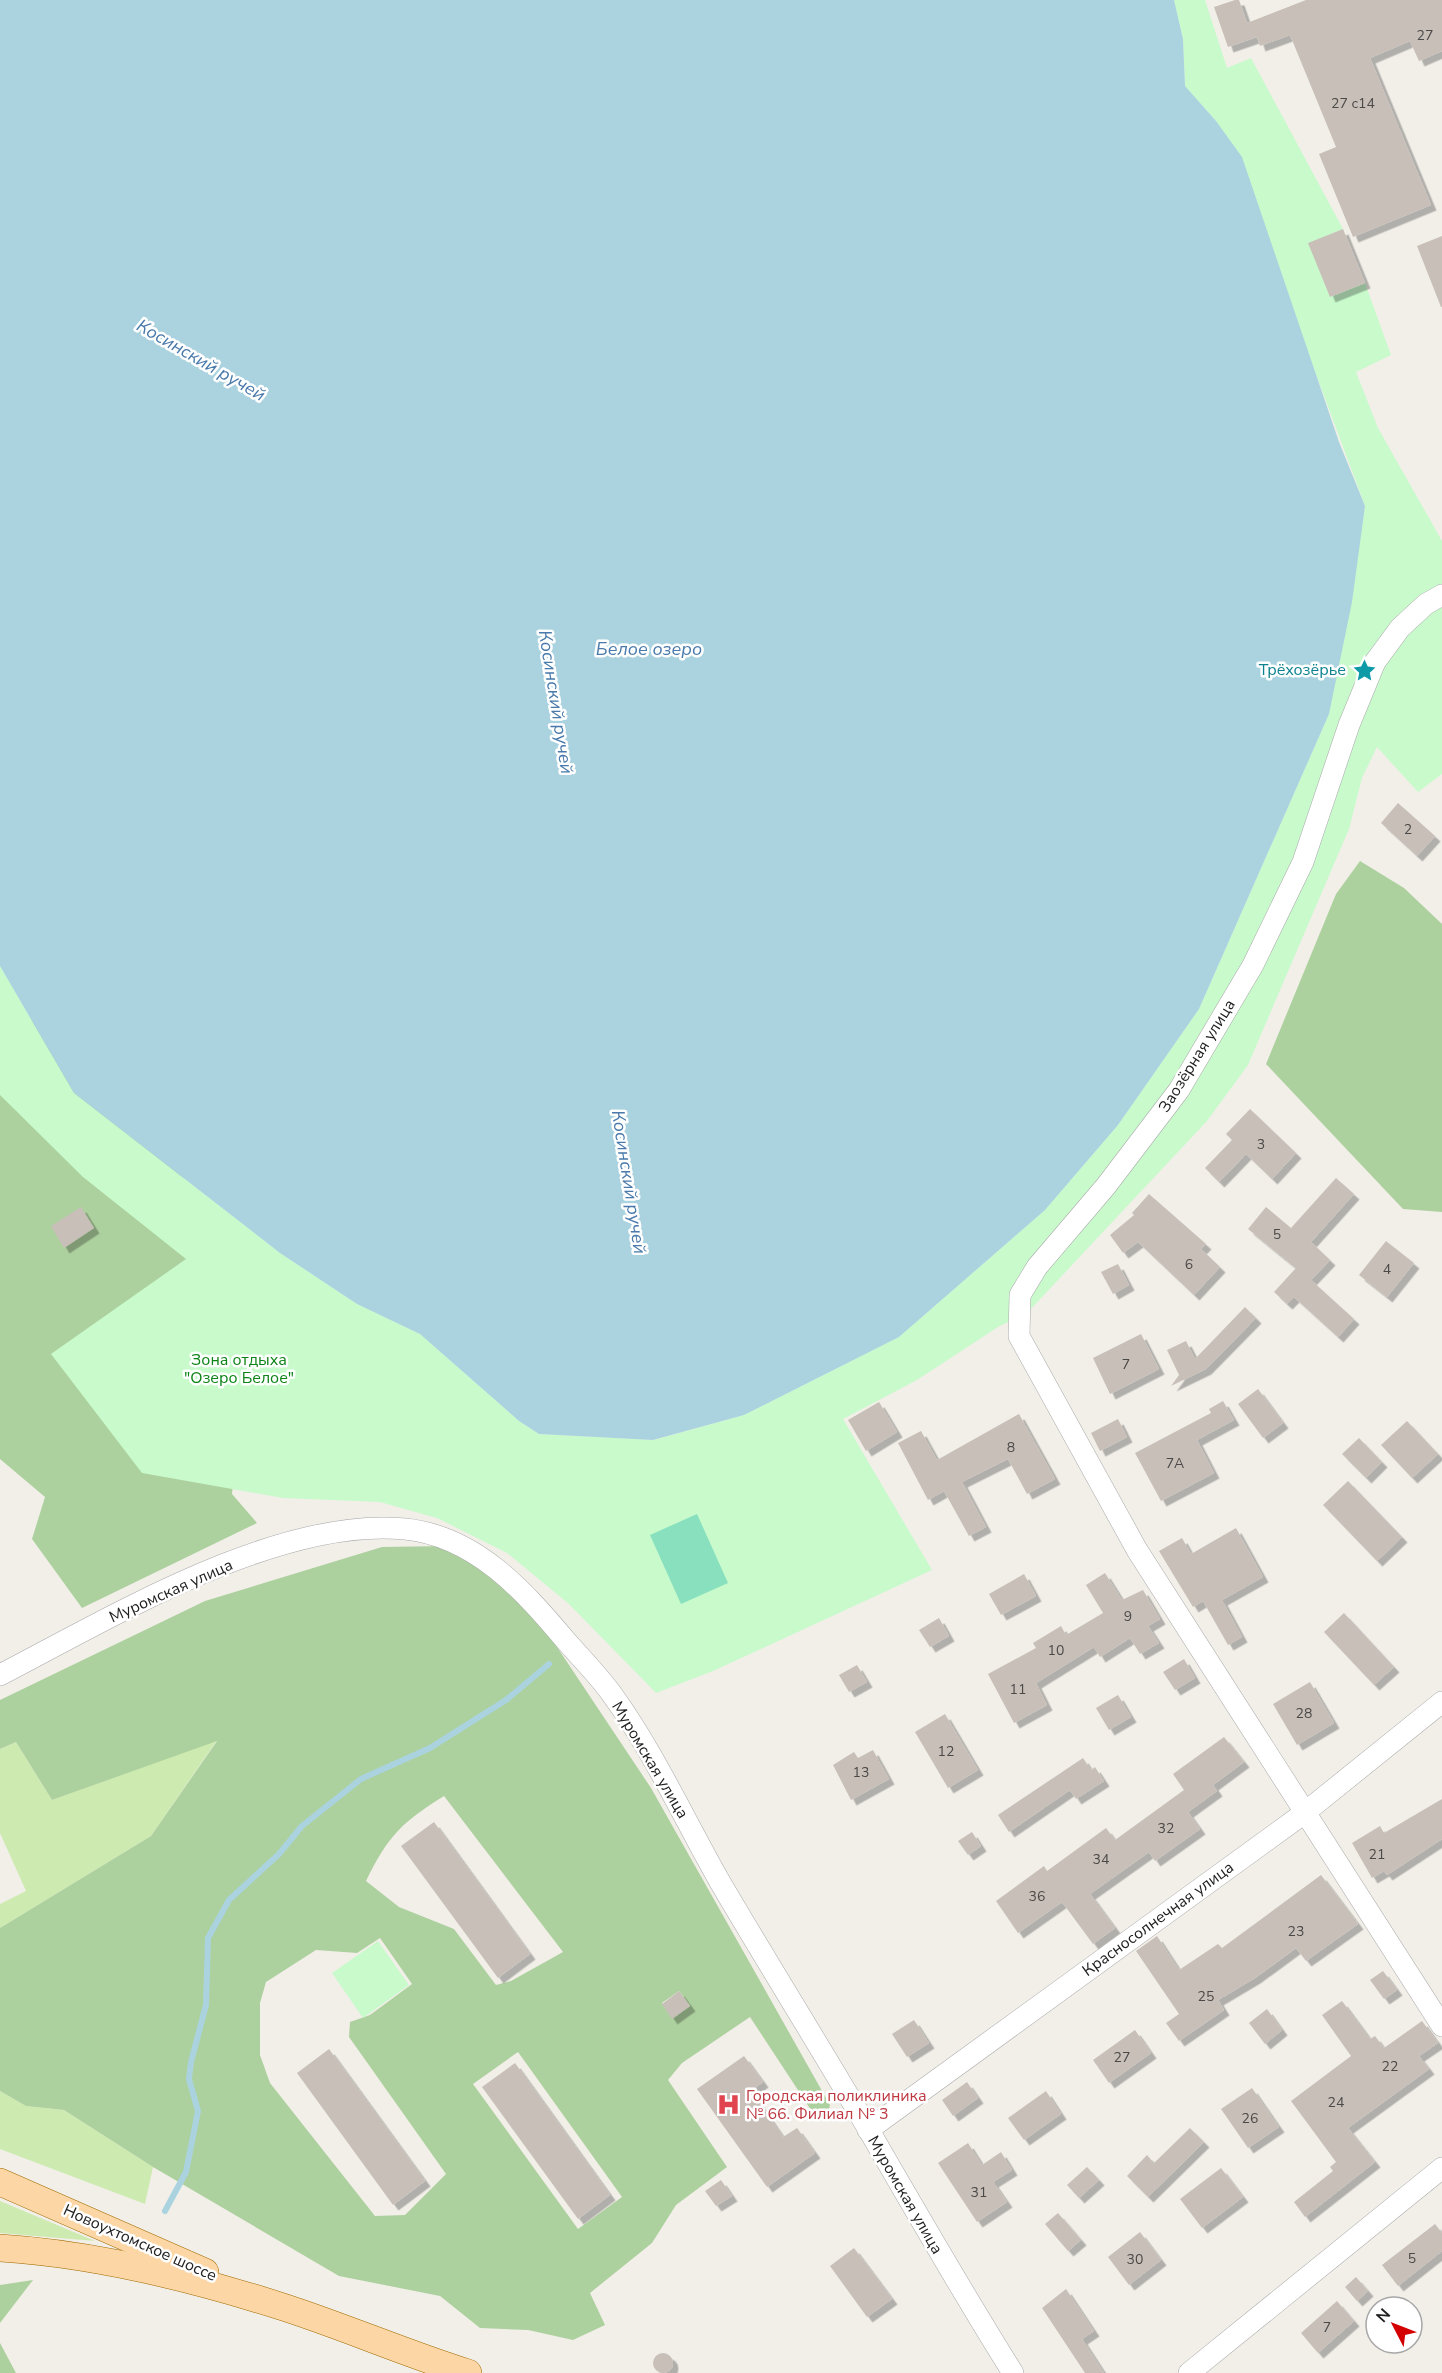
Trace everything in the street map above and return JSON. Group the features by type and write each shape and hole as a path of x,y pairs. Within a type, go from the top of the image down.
{"main road":[{"name":"Новоухтомское шоссе","path":"0,2182 280,2306 468,2373"},
{"name":"Новоухтомское шоссе","path":"0,2248 37,2250 124,2265 280,2306"}],"street":[{"name":"Заозёрная улица","path":"1442,595 1426,604 1400,628 1375,662 1349,725 1303,862 1253,965 1179,1090 1106,1186 1037,1267 1020,1295 1019,1336 1137,1550 1303,1814 1442,2026"},
{"name":"Муромская улица","path":"0,1675 200,1575 304,1537 354,1530 403,1528 435,1534 481,1556 525,1593 609,1691 635,1730 719,1880 868,2130 953,2279 1012,2373"},
{"name":"Красносолнечная улица","path":"868,2130 1303,1814 1442,1702"},
{"path":"1189,2373 1442,2168"}],"green space":[{"name":"Зона отдыха \"Озеро Белое\"","path":"1174,0 1205,0 1227,68 1251,58 1343,229 1309,243 1330,297 1365,283 1391,355 1356,372 1378,428 1442,541 1442,774 1418,792 1377,747 1362,778 1349,829 1248,1065 1207,1121 1028,1312 998,1327 917,1380 843,1419 932,1570 713,1671 656,1693 569,1604 507,1553 437,1518 380,1502 283,1498 142,1473 51,1354 186,1259 83,1177 0,1095 0,966 74,1093 280,1253 357,1304 420,1334 519,1421 539,1434 654,1440 744,1415 899,1337 1045,1210 1118,1125 1199,1009 1329,714 1365,506 1311,361 1216,121 1185,86 1183,39"},
{"path":"1360,861 1404,888 1442,924 1442,1212 1403,1209 1266,1064 1336,894"},
{"path":"0,987 208,1204 235,1462 232,1494 257,1523 82,1608 32,1539 45,1497 0,1459"},
{"path":"697,1514 728,1583 681,1604 650,1535"},
{"path":"446,1546 499,1582 545,1629 651,1788 830,2105 827,2119 815,2116 750,2017 682,2063 668,2080 727,2167 676,2205 652,2243 590,2293 605,2325 573,2340 528,2330 480,2328 440,2296 339,2276 153,2167 64,2110 26,2106 0,2091 0,1928 151,1836 217,1741 52,1800 16,1742 0,1749 0,1700 205,1601 382,1547","holes":["444,1796 563,1952 511,1981 496,1985 454,1929 399,1907 366,1881 389,1841 417,1814","380,1938 412,1984 370,2015 350,2022 349,2037 446,2174 405,2215 375,2216 270,2083 260,2055 260,2003 266,1982 316,1950 357,1953","679,1991 690,2006 672,2018 662,2003","518,2052 622,2197 578,2229 473,2084"]},
{"path":"217,1740 151,1836 0,1928 0,1904 26,1891 0,1833 0,1749 16,1742 52,1800"},
{"path":"378,1941 409,1985 363,2018 332,1973"},
{"path":"0,2091 26,2106 64,2110 153,2167 145,2204 0,2149"},
{"path":"0,2201 95,2241 0,2233"},
{"path":"33,2280 0,2323 0,2285"},
{"path":"0,2343 16,2373 0,2373"}],"water":[{"name":"Белое озеро","path":"0,0 1174,0 1183,39 1185,86 1216,121 1242,157 1339,442 1365,506 1352,602 1329,714 1199,1009 1118,1125 1045,1210 899,1337 744,1415 653,1440 539,1434 519,1421 420,1334 357,1304 280,1253 74,1093 0,966"}],"building":[{"path":"1239,0 1247,23 1306,0 1442,0 1442,51 1419,61 1410,41 1370,58 1431,205 1353,237 1319,154 1336,147 1290,35 1260,46 1257,37 1228,47 1214,7"},
{"path":"1343,229 1365,283 1330,297 1308,243"},
{"path":"1442,236 1442,307 1441,307 1417,246"},
{"path":"1398,803 1435,836 1417,856 1381,823"},
{"path":"1250,1109 1296,1153 1272,1179 1246,1154 1219,1182 1205,1168 1232,1140 1226,1134"},
{"path":"1336,1178 1354,1194 1311,1242 1330,1260 1311,1280 1354,1319 1338,1337 1294,1297 1287,1304 1274,1292 1296,1268 1248,1229 1266,1207 1291,1228"},
{"path":"1149,1194 1206,1244 1201,1249 1220,1267 1194,1295 1138,1242 1123,1253 1110,1235 1134,1215 1132,1213"},
{"path":"81,1207 94,1228 64,1248 51,1226"},
{"path":"1386,1241 1414,1263 1387,1297 1359,1275"},
{"path":"1118,1264 1129,1285 1113,1294 1101,1272"},
{"path":"1245,1307 1256,1318 1206,1369 1171,1386 1179,1375 1167,1350 1186,1341 1195,1359"},
{"path":"1141,1334 1159,1369 1110,1394 1093,1358"},
{"path":"1258,1389 1283,1423 1263,1438 1238,1404"},
{"path":"1223,1401 1234,1420 1197,1440 1214,1473 1161,1501 1135,1453 1211,1413 1209,1409"},
{"path":"879,1402 897,1432 866,1451 848,1420"},
{"path":"1019,1414 1055,1479 1027,1494 1008,1459 962,1482 986,1527 969,1536 944,1491 928,1500 898,1443 921,1431 937,1460"},
{"path":"1118,1419 1127,1437 1100,1451 1091,1433"},
{"path":"1407,1421 1438,1454 1412,1478 1381,1445"},
{"path":"1359,1438 1382,1462 1366,1478 1342,1454"},
{"path":"1348,1481 1402,1537 1377,1561 1323,1505"},
{"path":"1236,1528 1263,1577 1222,1600 1242,1637 1228,1645 1203,1601 1193,1607 1159,1551 1182,1538 1191,1554"},
{"path":"1105,1573 1122,1600 1143,1590 1160,1619 1148,1626 1159,1643 1140,1654 1130,1638 1100,1657 1094,1647 1036,1683 1047,1705 1014,1723 988,1674 1036,1648 1033,1643 1061,1626 1066,1635 1103,1613 1086,1585"},
{"path":"1024,1574 1036,1596 1001,1615 989,1594"},
{"path":"1344,1613 1394,1667 1374,1685 1324,1632"},
{"path":"939,1618 949,1636 930,1647 919,1630"},
{"path":"1184,1659 1195,1678 1175,1690 1163,1672"},
{"path":"857,1665 867,1682 849,1692 839,1675"},
{"path":"1310,1682 1334,1723 1297,1745 1273,1704"},
{"path":"1118,1695 1131,1717 1109,1730 1096,1708"},
{"path":"945,1714 978,1770 948,1788 915,1732"},
{"path":"1224,1737 1244,1762 1213,1785 1217,1791 1188,1812 1200,1829 1155,1861 1149,1852 1090,1894 1115,1928 1093,1944 1062,1902 1018,1933 996,1901 1044,1866 1047,1871 1106,1828 1115,1840 1184,1790 1173,1774"},
{"path":"873,1750 889,1779 851,1800 833,1765 854,1752 858,1758"},
{"path":"1083,1758 1091,1770 1095,1767 1104,1781 1076,1799 1070,1790 1009,1832 998,1815"},
{"path":"1442,1799 1442,1839 1387,1875 1384,1871 1372,1878 1352,1843 1380,1826 1384,1833"},
{"path":"434,1822 530,1954 498,1978 401,1846"},
{"path":"972,1832 981,1846 968,1855 958,1841"},
{"path":"1321,1875 1358,1924 1306,1961 1296,1948 1255,1978 1218,2000 1224,2010 1179,2041 1166,2023 1179,2014 1136,1951 1157,1936 1179,1970 1218,1944 1222,1948"},
{"path":"1383,1971 1397,1990 1384,1999 1370,1980"},
{"path":"679,1991 690,2006 672,2019 662,2004"},
{"path":"1342,2001 1370,2039 1375,2036 1384,2048 1422,2021 1438,2043 1419,2056 1429,2069 1348,2128 1375,2162 1305,2217 1294,2202 1333,2171 1330,2167 1336,2162 1291,2101 1351,2056 1322,2015"},
{"path":"1267,2009 1282,2030 1265,2044 1249,2023"},
{"path":"914,2020 929,2043 907,2057 892,2034"},
{"path":"1135,2030 1151,2053 1109,2083 1093,2060"},
{"path":"329,2049 425,2181 393,2205 297,2073"},
{"path":"744,2056 763,2082 751,2091 783,2137 797,2128 815,2153 767,2187 697,2089"},
{"path":"515,2063 610,2195 578,2219 482,2087"},
{"path":"967,2082 978,2098 953,2116 942,2100"},
{"path":"1252,2088 1279,2127 1248,2148 1221,2109"},
{"path":"1046,2091 1061,2114 1024,2140 1008,2118"},
{"path":"1190,2128 1204,2142 1148,2197 1127,2176 1147,2155 1154,2163"},
{"path":"968,2143 982,2165 1001,2152 1012,2170 993,2182 1007,2202 977,2222 938,2163"},
{"path":"1087,2167 1099,2180 1079,2198 1067,2185"},
{"path":"1221,2168 1243,2197 1202,2228 1180,2199"},
{"path":"721,2180 732,2196 716,2206 705,2191"},
{"path":"1058,2213 1081,2240 1068,2251 1045,2224"},
{"path":"1435,2224 1442,2233 1442,2251 1398,2286 1382,2265"},
{"path":"1140,2232 1161,2260 1129,2285 1108,2257"},
{"path":"854,2248 892,2299 867,2317 830,2266"},
{"path":"1356,2277 1368,2291 1357,2301 1345,2287"},
{"path":"1066,2289 1094,2331 1082,2339 1104,2373 1085,2373 1042,2308"},
{"path":"1337,2301 1354,2321 1318,2353 1301,2333"},
{"path":"663,2353 670,2356 673,2363 670,2370 663,2373 656,2370 653,2363 656,2356"}],"waterway":[{"name":"Косинский ручей","path":"165,2211 186,2172 198,2111 189,2079 191,2062 206,2005 208,1938 229,1900 279,1854 302,1826 361,1779 430,1748 506,1700 549,1664"}],"place":[{"name":"Трёхозёрье","path":"1364,670"},
{"name":"Городская поликлиника № 66. Филиал № 3","path":"728,2105"}]}
